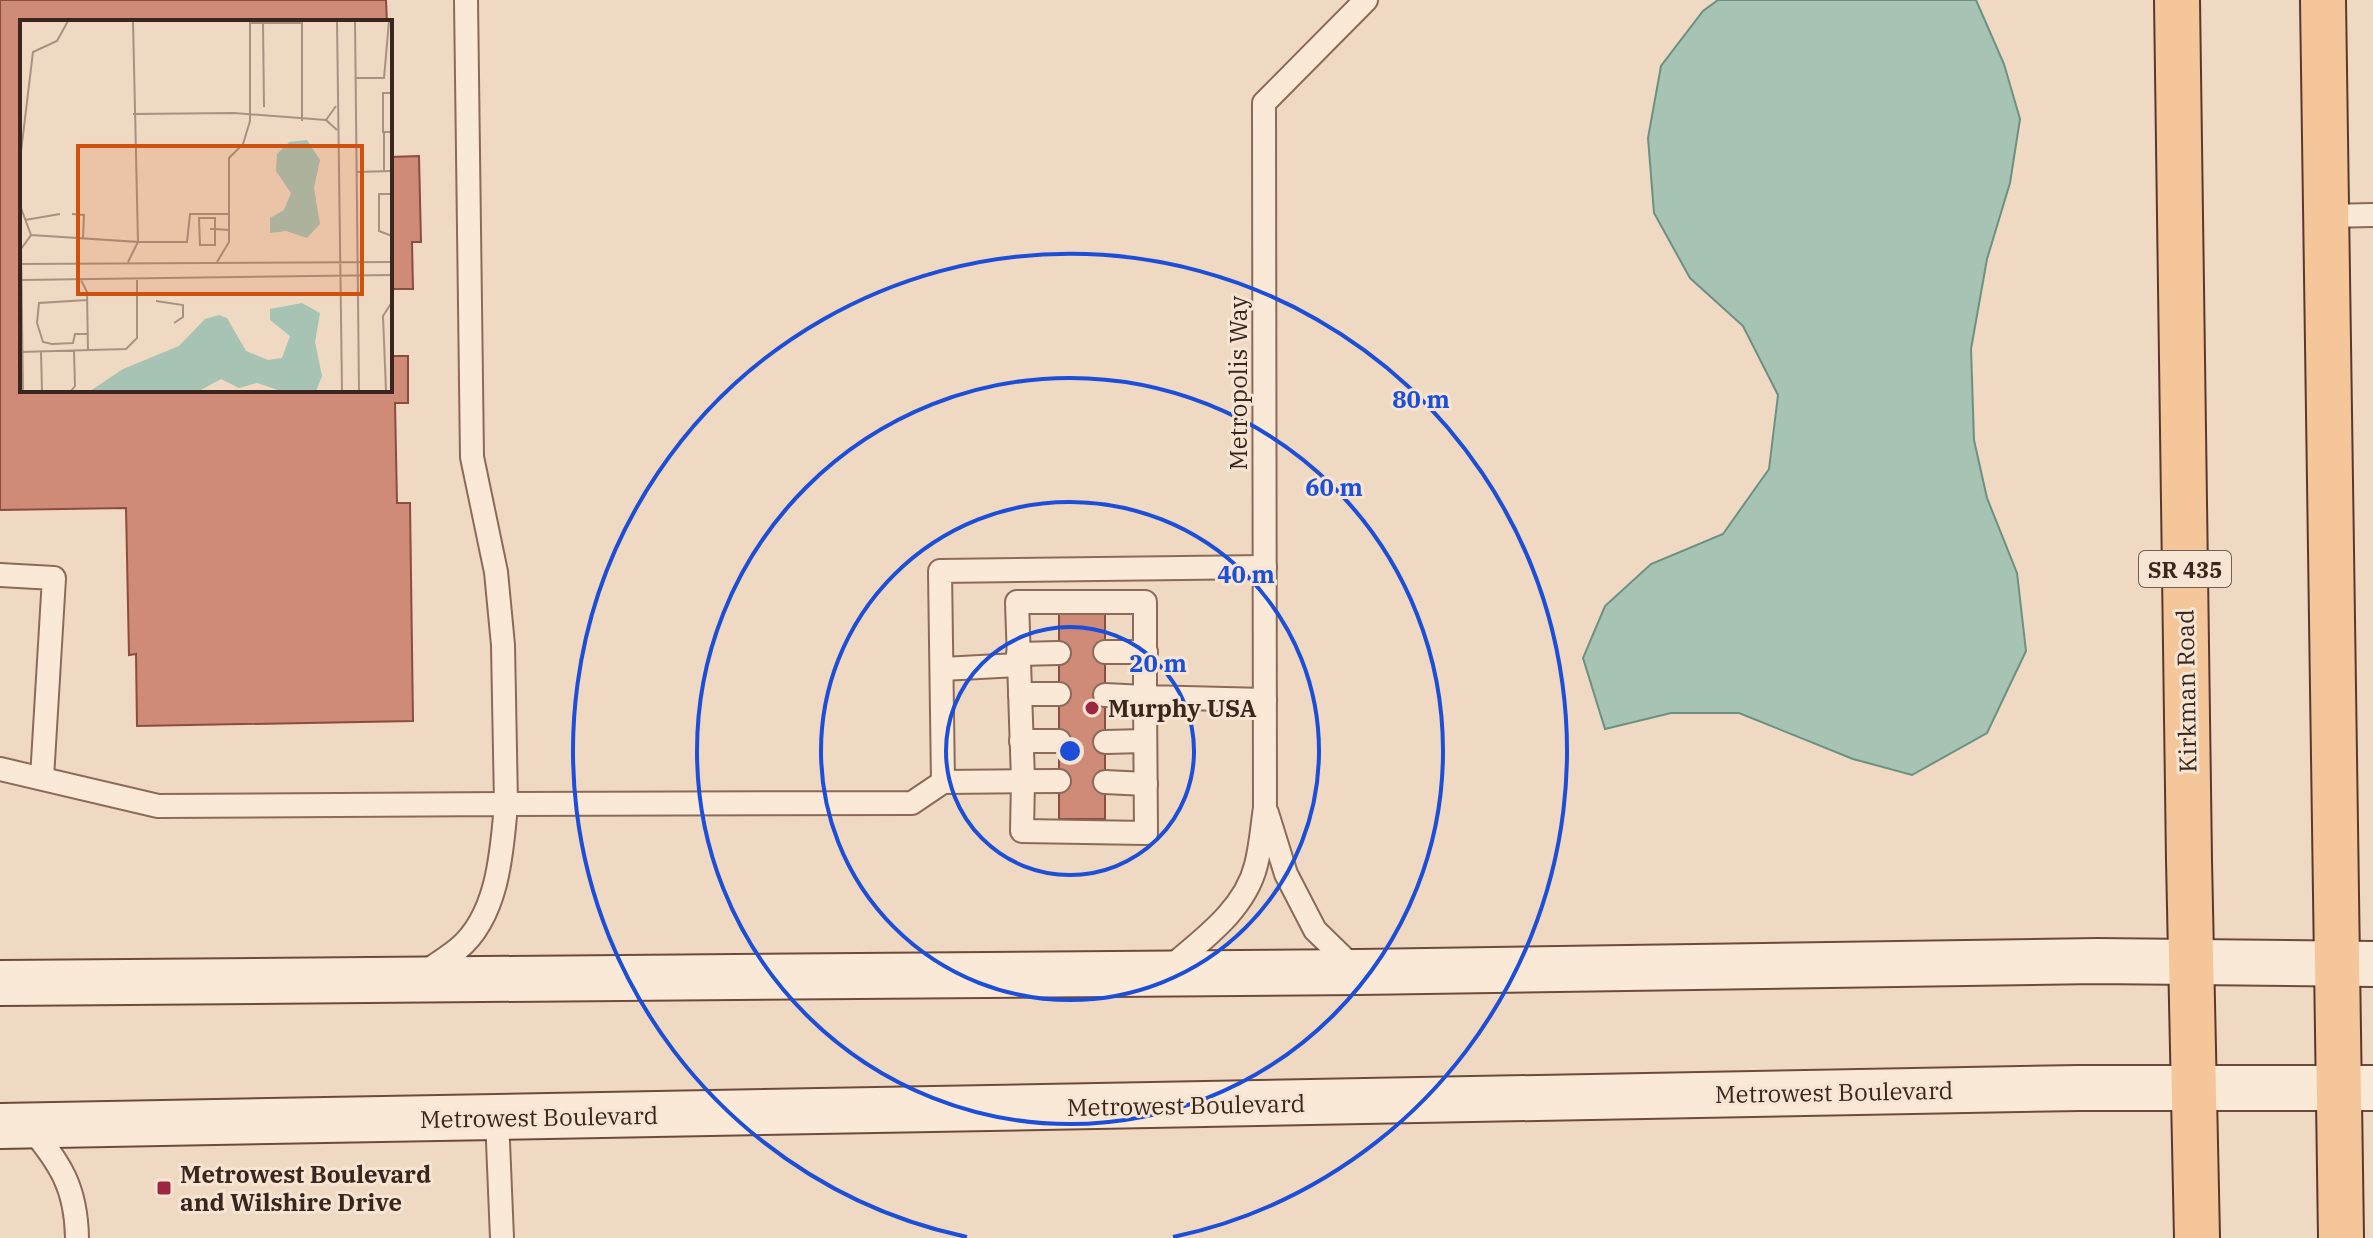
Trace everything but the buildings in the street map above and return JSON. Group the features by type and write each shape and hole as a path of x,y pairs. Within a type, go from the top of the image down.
{"main road":[{"name":"Kirkman Road","path":"2177,0 2197,1238"},
{"path":"2323,0 2326,216 2355,963 2356,1089 2341,1238"}],"street":[{"path":"0,983 1359,972 2065,961 2355,963"},
{"name":"Metrowest Boulevard","path":"14,1126 2063,1088 2356,1089"}],"lane":[{"path":"415,979 460,948 485,915 501,862 506,804 503,645 496,572 472,457 466,0"},
{"name":"Metropolis Way","path":"1265,808 1264,103 1366,0"},
{"path":"2326,216 2373,215"},
{"path":"943,782 940,571 1265,567"},
{"path":"0,575 54,578 42,778"},
{"path":"1017,602 1145,602 1146,652 1146,833 1022,831 1017,602"},
{"path":"1105,652 1146,652"},
{"path":"942,669 1059,653"},
{"path":"1020,694 1059,694"},
{"path":"1105,695 1265,700"},
{"path":"1021,741 1059,741"},
{"path":"1105,742 1144,741"},
{"path":"0,769 158,806 912,803 943,782 1059,781"},
{"path":"1105,782 1146,784"},
{"path":"1265,808 1286,874 1315,930 1359,972"},
{"path":"1163,974 1225,919 1242,897 1256,867 1265,808"},
{"path":"497,1118 502,1238"},
{"path":"14,1126 65,1175 75,1203 77,1238"}],"shaded area":[{"path":"1718,0 1976,0 2004,64 2020,119 2010,183 1987,259 1971,349 1974,440 1987,498 2017,573 2026,651 1987,733 1912,775 1853,759 1739,713 1671,713 1605,729 1583,658 1605,606 1651,564 1723,534 1769,469 1778,395 1743,326 1690,278 1654,213 1648,138 1661,66 1703,11"}],"place":[{"name":"Murphy USA","path":"1092,708"},
{"name":"Metrowest Boulevard and Wilshire Drive","path":"164,1188"}]}
